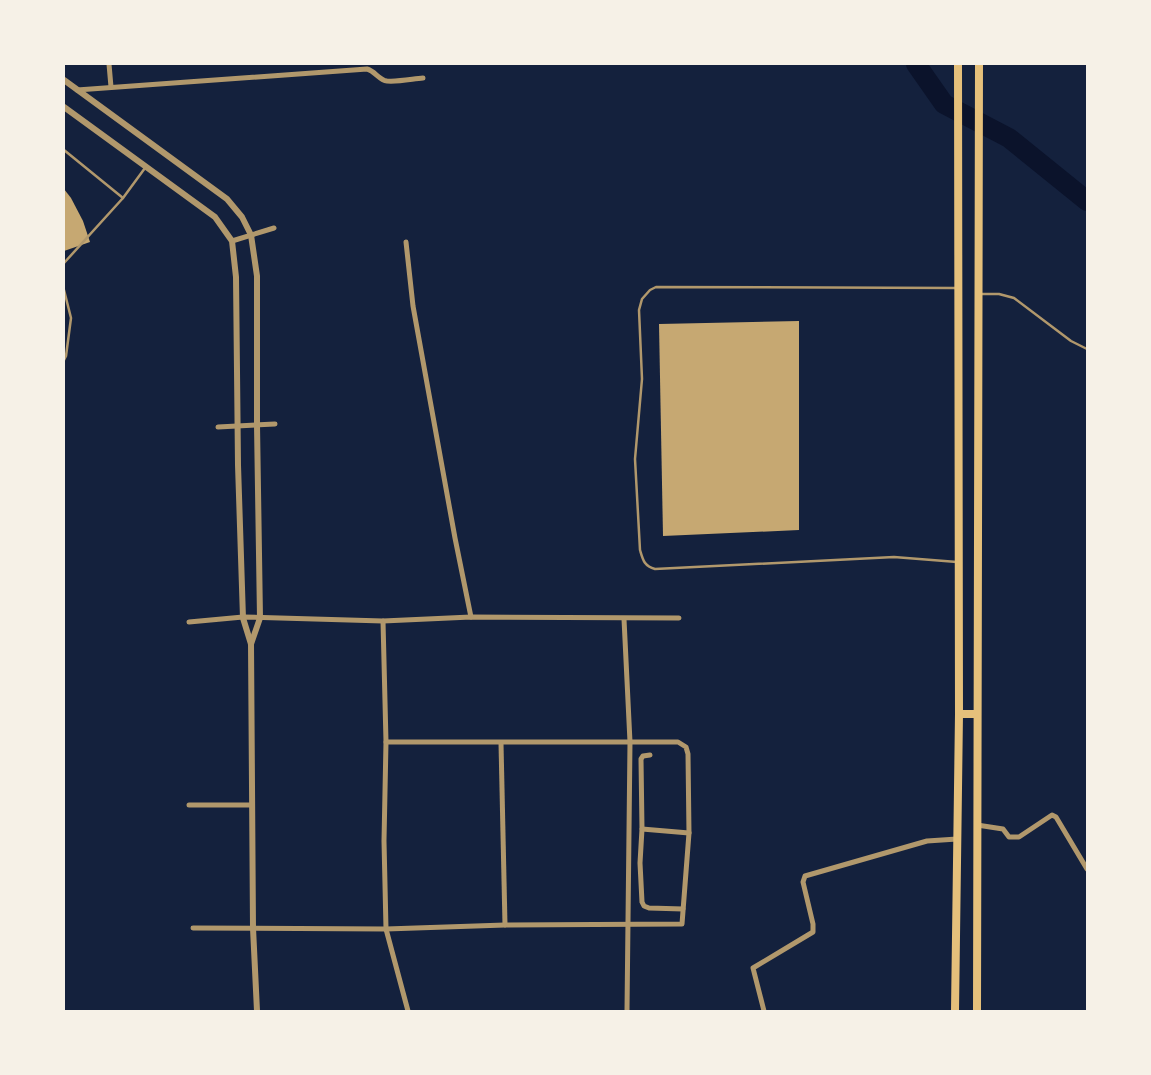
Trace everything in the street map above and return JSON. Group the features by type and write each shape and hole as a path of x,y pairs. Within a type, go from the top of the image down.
{"highway":[{"path":"977,1011 979,64"},
{"path":"954,1011 959,714 958,67"},
{"path":"959,714 977,714"}],"street":[{"path":"109,64 111,87"},
{"path":"77,90 367,69 372,70 387,81 423,78"},
{"path":"64,80 227,199 242,218 250,235 257,276 260,618 251,644"},
{"path":"64,107 215,217 232,241 236,277 237,426 243,618 251,644 253,928 257,1011"},
{"path":"232,241 274,228"},
{"path":"406,242 413,306 453,529 471,617"},
{"path":"218,427 275,424"},
{"path":"189,622 243,618 383,621 471,617 679,618"},
{"path":"624,619 630,742 627,1011"},
{"path":"383,621 386,742 384,841 386,929 408,1011"},
{"path":"193,928 386,929 505,925 682,924 689,833 688,754 686,747 678,742 386,742"},
{"path":"501,743 505,925"},
{"path":"650,755 643,756 641,759 642,829 640,863 642,902 644,906 649,908 683,909"},
{"path":"189,805 252,805"},
{"path":"977,825 1003,830 1009,837 1014,838 1019,837 1052,815 1056,816 1087,869"},
{"path":"642,829 689,833"},
{"path":"764,1011 753,968 813,932 813,924 803,882 805,876 927,840 957,839"}],"lane":[{"path":"64,150 123,198"},
{"path":"64,264 123,198 146,167"},
{"path":"957,288 656,287 650,290 642,299 638,310 642,379 635,459 640,550 644,563 655,569 894,557 958,562"},
{"path":"64,290 71,318 64,360"},
{"path":"978,294 999,294 1014,298 1071,341 1087,349"}],"building":[{"path":"64,189 83,221 90,242 64,251"},
{"path":"799,321 799,530 663,536 659,324"}],"waterway":[{"path":"916,64 944,104 1009,138 1087,201"}]}
